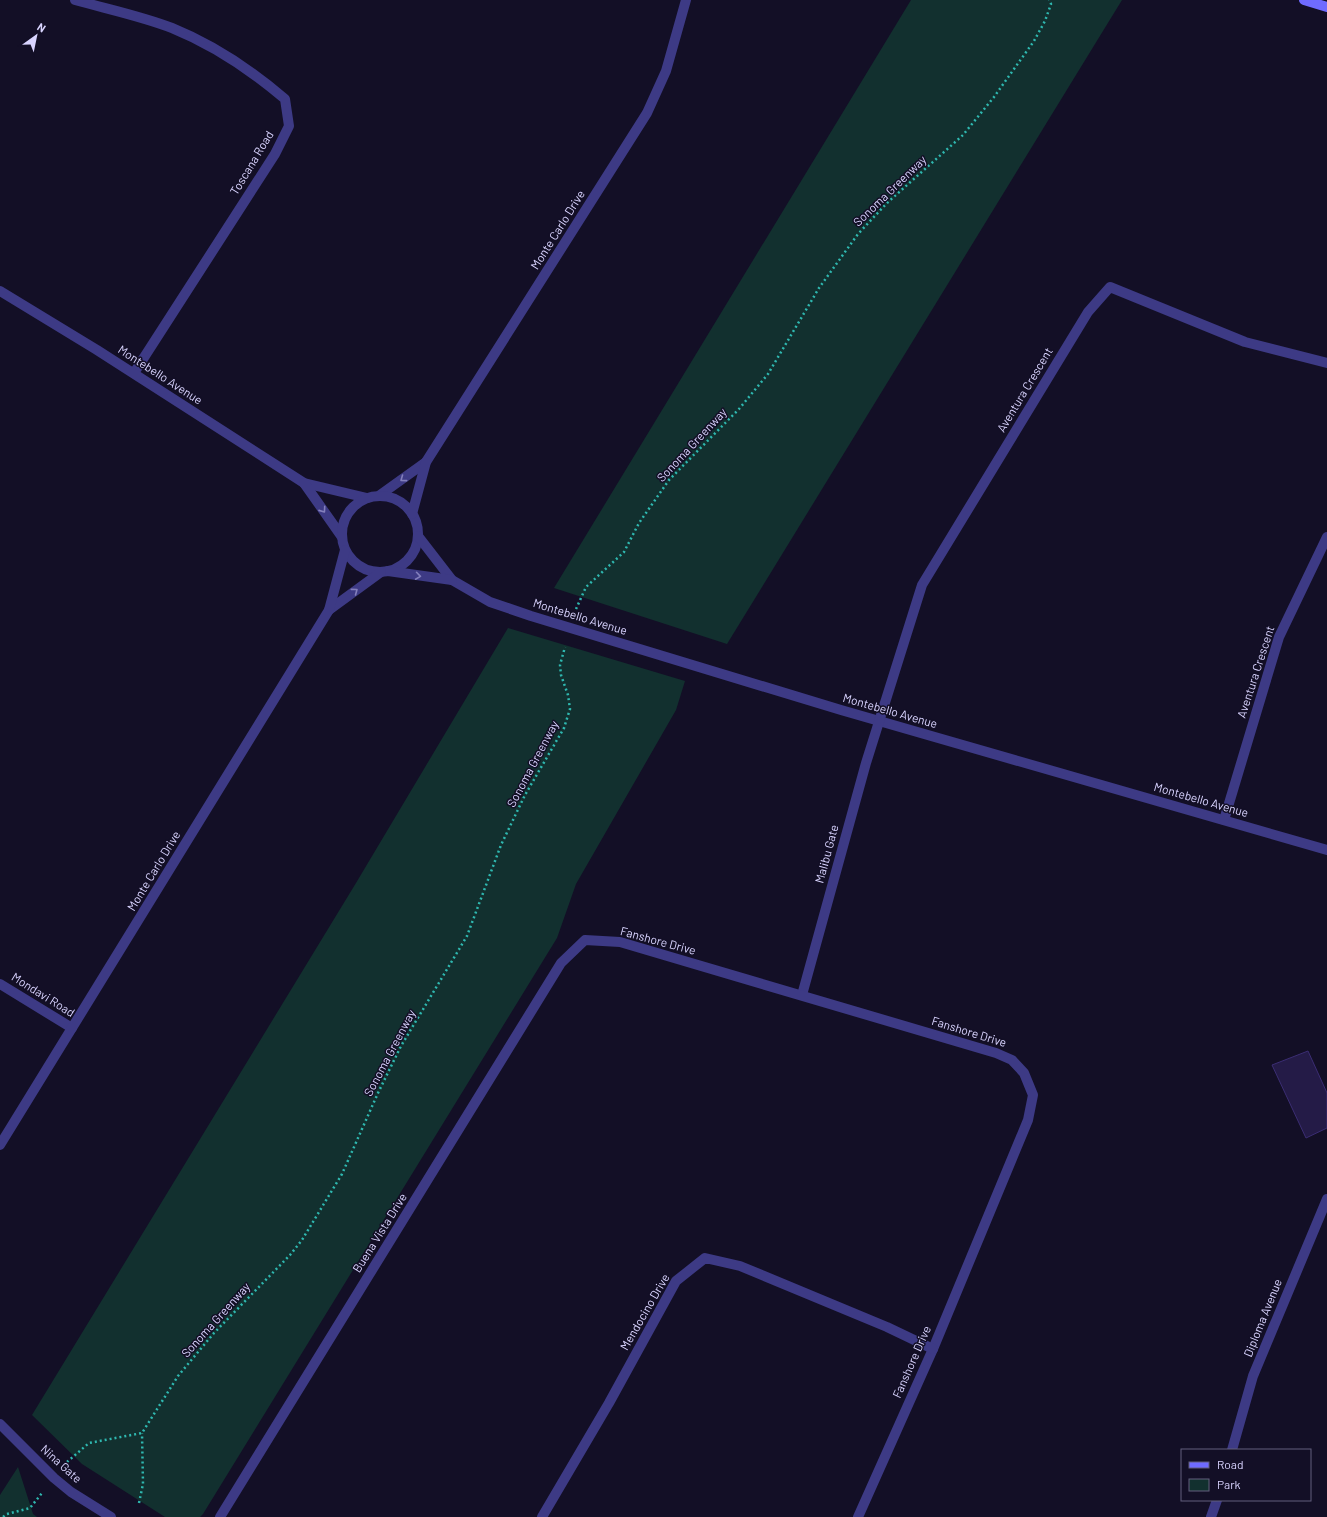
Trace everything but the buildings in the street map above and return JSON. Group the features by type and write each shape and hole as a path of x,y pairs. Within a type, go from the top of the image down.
{"street":[{"name":"Toscana Road","path":"75,0 172,28 218,51 255,74 285,99 289,126 275,154 134,373"},
{"name":"Monte Carlo Drive","path":"412,514 426,462 647,113 666,71 686,0"},
{"path":"1304,0 1327,7"},
{"name":"Aventura Crescent","path":"879,721 922,585 1088,312 1110,287 1245,342 1327,363"},
{"name":"Montebello Avenue","path":"0,291 134,373 304,483 367,498"},
{"name":"Monte Carlo Drive","path":"380,496 426,462"},
{"name":"Montebello Avenue","path":"304,483 342,537"},
{"path":"380,496 398,500 412,514 418,536 410,557 402,565 383,571 370,571 351,559 345,550 342,537 342,524 348,513 356,504 367,498 380,496"},
{"name":"Montebello Avenue","path":"418,536 452,580 490,602 570,628 879,721 1327,850"},
{"name":"Aventura Crescent","path":"1224,820 1279,637 1327,537"},
{"name":"Monte Carlo Drive","path":"0,1145 329,610 345,550"},
{"name":"Montebello Avenue","path":"383,571 452,580"},
{"name":"Monte Carlo Drive","path":"329,610 383,571"},
{"name":"Malibu Gate","path":"802,995 879,721"},
{"name":"Fanshore Drive","path":"561,963 585,940 620,942 802,995 1012,1060 1024,1073 1033,1095 1028,1120 933,1349 858,1517"},
{"name":"Buena Vista Drive","path":"220,1517 561,963"},
{"name":"Mondavi Road","path":"0,984 72,1028"},
{"name":"Diploma Avenue","path":"1232,1449 1253,1376 1327,1199"},
{"name":"Mendocino Drive","path":"542,1517 609,1403 676,1281 705,1258 740,1266 887,1327 933,1349"},
{"name":"Nina Gate","path":"0,1424 54,1478 71,1492 111,1517"},
{"path":"1211,1517 1217,1501"}],"path":[{"name":"Sonoma Greenway","path":"142,1433 178,1376 214,1333 290,1255 302,1240 342,1174 378,1093 401,1046 467,936 501,845 525,795 564,728 570,709 560,665 570,628 586,587 624,552 639,523 669,480 739,409 768,374 819,288 858,234 887,203 963,135 994,97 1034,41 1045,21 1050,4 1049,0"},
{"path":"67,1462 89,1443 142,1433 143,1484 139,1503"},
{"path":"3,1517 7,1514 30,1508 42,1492"}],"green space":[{"path":"911,0 1122,0 727,644 554,588"},
{"path":"508,628 685,681 676,710 576,884 557,938 203,1514 200,1517 165,1517 82,1464 32,1415 356,883"},
{"path":"18,1467 33,1514 37,1517 0,1517 0,1495"}]}
